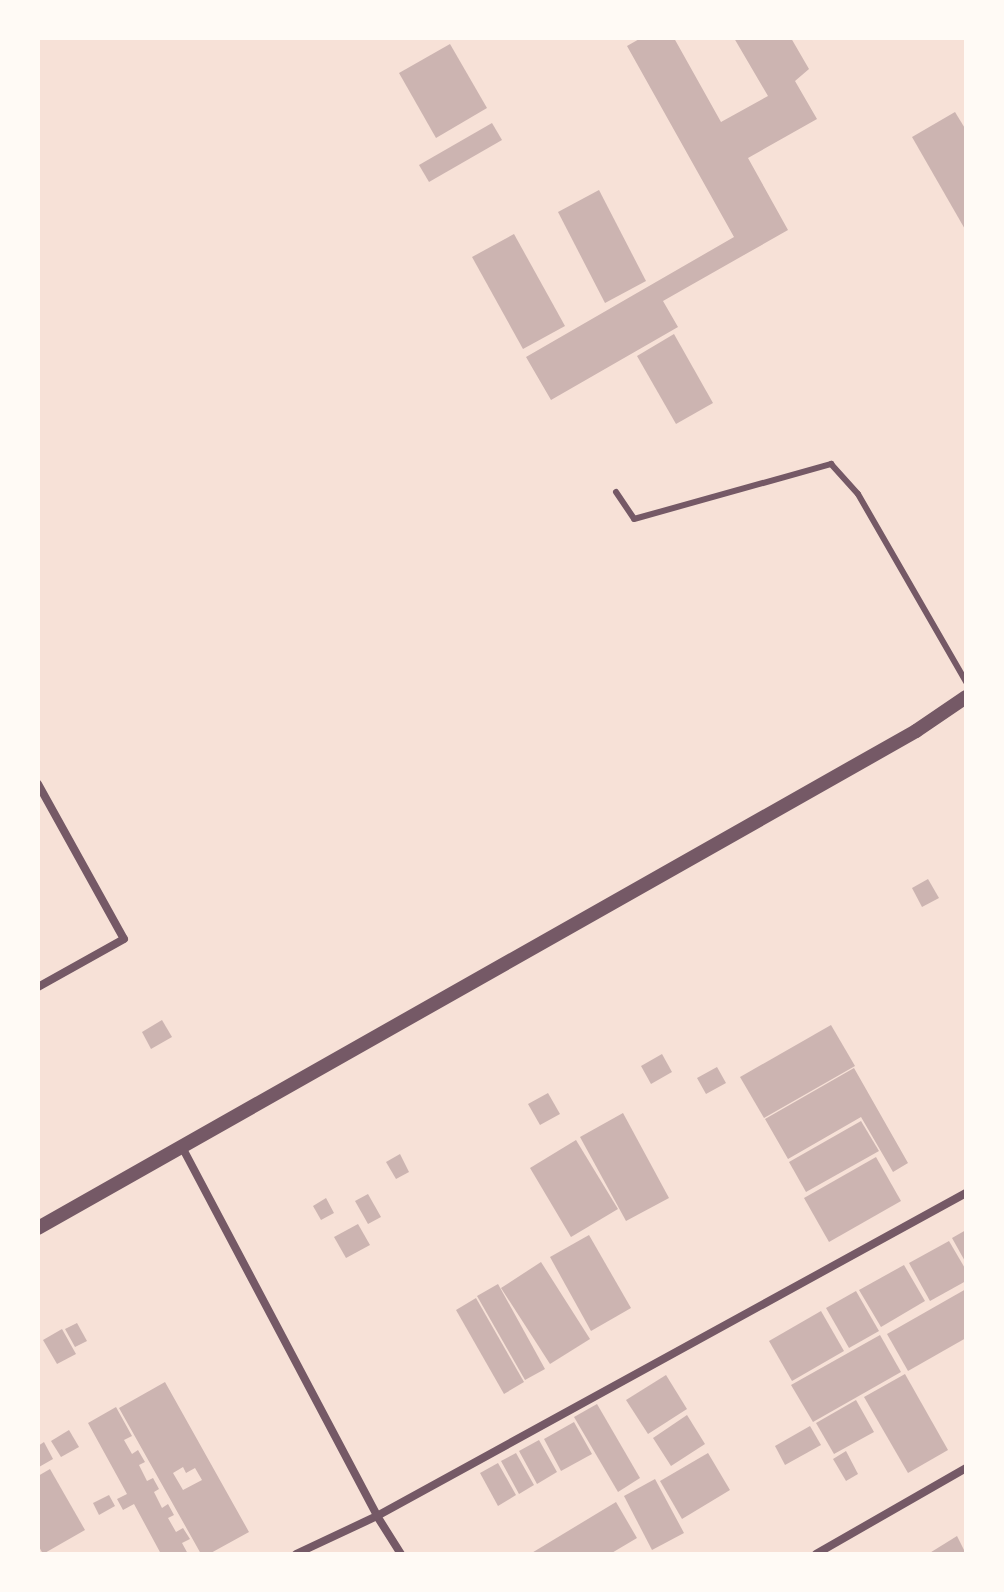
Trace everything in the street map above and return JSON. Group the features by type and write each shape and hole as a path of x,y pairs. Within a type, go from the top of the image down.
{"street":[{"path":"38,1228 916,731 966,697"},
{"path":"38,784 124,939 38,987"},
{"path":"182,1147 377,1516 401,1554"},
{"path":"296,1554 377,1516 966,1193"},
{"path":"816,1554 966,1468"}],"lane":[{"path":"616,492 634,519 831,464 858,494 966,682"}],"building":[{"path":"641,38 674,38 721,122 768,96 734,38 791,38 809,69 795,81 817,119 748,158 788,230 663,301 678,327 551,400 526,357 734,237 627,46"},
{"path":"450,44 487,108 436,138 399,73"},
{"path":"955,112 966,130 966,231 912,137"},
{"path":"492,123 502,140 429,182 419,165"},
{"path":"599,190 646,281 605,303 558,212"},
{"path":"514,234 565,326 523,349 472,257"},
{"path":"674,334 713,403 676,424 637,356"},
{"path":"928,879 939,898 922,907 912,888"},
{"path":"162,1020 172,1037 151,1049 142,1032"},
{"path":"831,1025 855,1066 764,1118 740,1077"},
{"path":"662,1054 672,1072 651,1084 641,1066"},
{"path":"717,1067 726,1083 706,1094 697,1078"},
{"path":"854,1068 908,1163 893,1172 861,1117 788,1159 765,1119"},
{"path":"548,1093 560,1114 540,1125 528,1104"},
{"path":"623,1113 669,1198 626,1221 580,1137"},
{"path":"861,1121 879,1151 806,1192 789,1162"},
{"path":"576,1140 618,1209 571,1237 530,1168"},
{"path":"400,1154 409,1172 396,1179 386,1162"},
{"path":"876,1157 901,1201 829,1242 804,1198"},
{"path":"368,1194 381,1217 368,1224 355,1201"},
{"path":"326,1198 334,1213 321,1220 313,1206"},
{"path":"358,1224 370,1245 346,1258 334,1237"},
{"path":"966,1230 966,1263 952,1238"},
{"path":"589,1235 631,1308 591,1331 550,1257"},
{"path":"949,1241 966,1270 966,1281 930,1301 909,1263"},
{"path":"541,1262 590,1339 550,1364 501,1288"},
{"path":"904,1265 925,1301 881,1327 859,1290"},
{"path":"498,1284 545,1369 525,1380 477,1296"},
{"path":"966,1289 966,1338 908,1371 887,1334"},
{"path":"856,1291 879,1331 849,1348 826,1308"},
{"path":"476,1298 524,1382 504,1394 456,1310"},
{"path":"821,1311 844,1351 792,1381 769,1341"},
{"path":"77,1323 87,1341 75,1347 65,1329"},
{"path":"62,1329 76,1354 57,1364 43,1340"},
{"path":"880,1335 901,1372 813,1422 791,1385"},
{"path":"905,1374 948,1450 908,1473 864,1397"},
{"path":"666,1375 687,1409 648,1434 626,1400"},
{"path":"165,1382 249,1532 209,1554 201,1554 119,1408","holes":["183,1467 186,1473 195,1468 202,1480 183,1490 173,1473"]},
{"path":"856,1400 874,1432 834,1454 816,1423"},
{"path":"597,1404 640,1478 618,1492 574,1417"},
{"path":"116,1407 132,1436 124,1440 132,1454 138,1450 145,1462 139,1465 147,1481 153,1478 159,1489 154,1492 162,1508 168,1504 174,1515 168,1518 176,1532 183,1528 190,1539 182,1543 188,1554 161,1554 134,1504 123,1510 117,1499 127,1494 88,1423"},
{"path":"687,1415 705,1444 671,1466 653,1438"},
{"path":"574,1422 592,1454 561,1471 544,1439"},
{"path":"810,1426 821,1445 785,1465 775,1446"},
{"path":"69,1430 79,1447 61,1457 51,1441"},
{"path":"539,1440 557,1472 537,1484 519,1451"},
{"path":"44,1442 53,1459 39,1467 38,1446"},
{"path":"846,1451 858,1474 846,1481 833,1459"},
{"path":"516,1453 534,1485 519,1494 501,1461"},
{"path":"708,1453 730,1490 682,1519 660,1481"},
{"path":"498,1463 516,1495 498,1506 480,1473"},
{"path":"50,1469 85,1530 43,1554 38,1545 38,1476"},
{"path":"655,1479 684,1533 652,1550 624,1496"},
{"path":"109,1495 115,1506 99,1515 93,1503"},
{"path":"616,1502 637,1538 610,1554 530,1554"},
{"path":"957,1536 966,1554 928,1554"}]}
